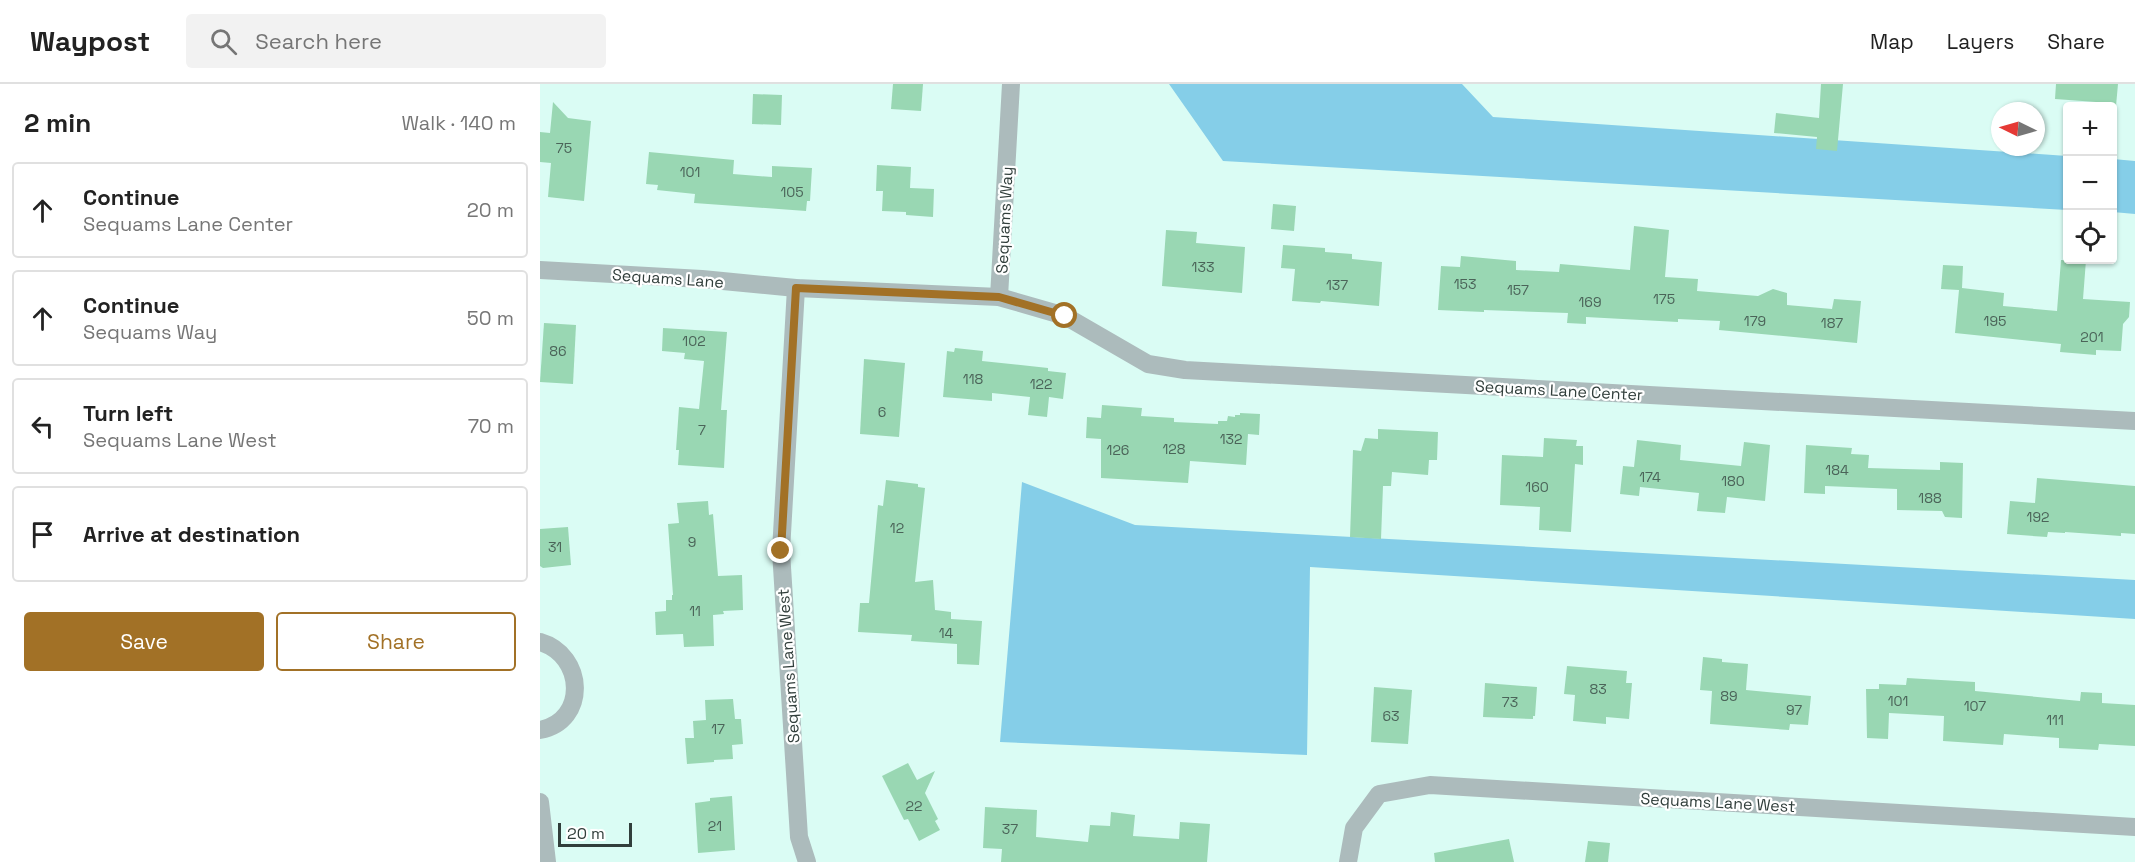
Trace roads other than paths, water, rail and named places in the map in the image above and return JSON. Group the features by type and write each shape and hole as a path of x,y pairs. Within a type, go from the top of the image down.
{"street":[{"name":"Sequams Way","path":"796,288 999,297 1011,84"},
{"name":"Sequams Lane","path":"540,270 702,279 796,288"},
{"name":"Sequams Lane West","path":"796,288 781,551 799,837 807,862"},
{"name":"Sequams Lane Center","path":"999,297 1065,316 1148,364 1185,370 2135,421"},
{"path":"540,642 550,645 562,654 571,666 575,680 575,695 569,709 559,721 540,730"},
{"name":"Sequams Lane West","path":"1348,862 1354,828 1379,794 1430,785 2135,827"},
{"path":"540,802 547,862"}],"water":[{"path":"1169,84 1462,84 1493,117 1991,151 1991,156 2063,156 2063,210 1223,161"},
{"path":"2117,159 2135,161 2135,214 2117,212"},
{"path":"1022,482 1135,525 2135,580 2135,619 1310,567 1307,755 1000,742"}]}
